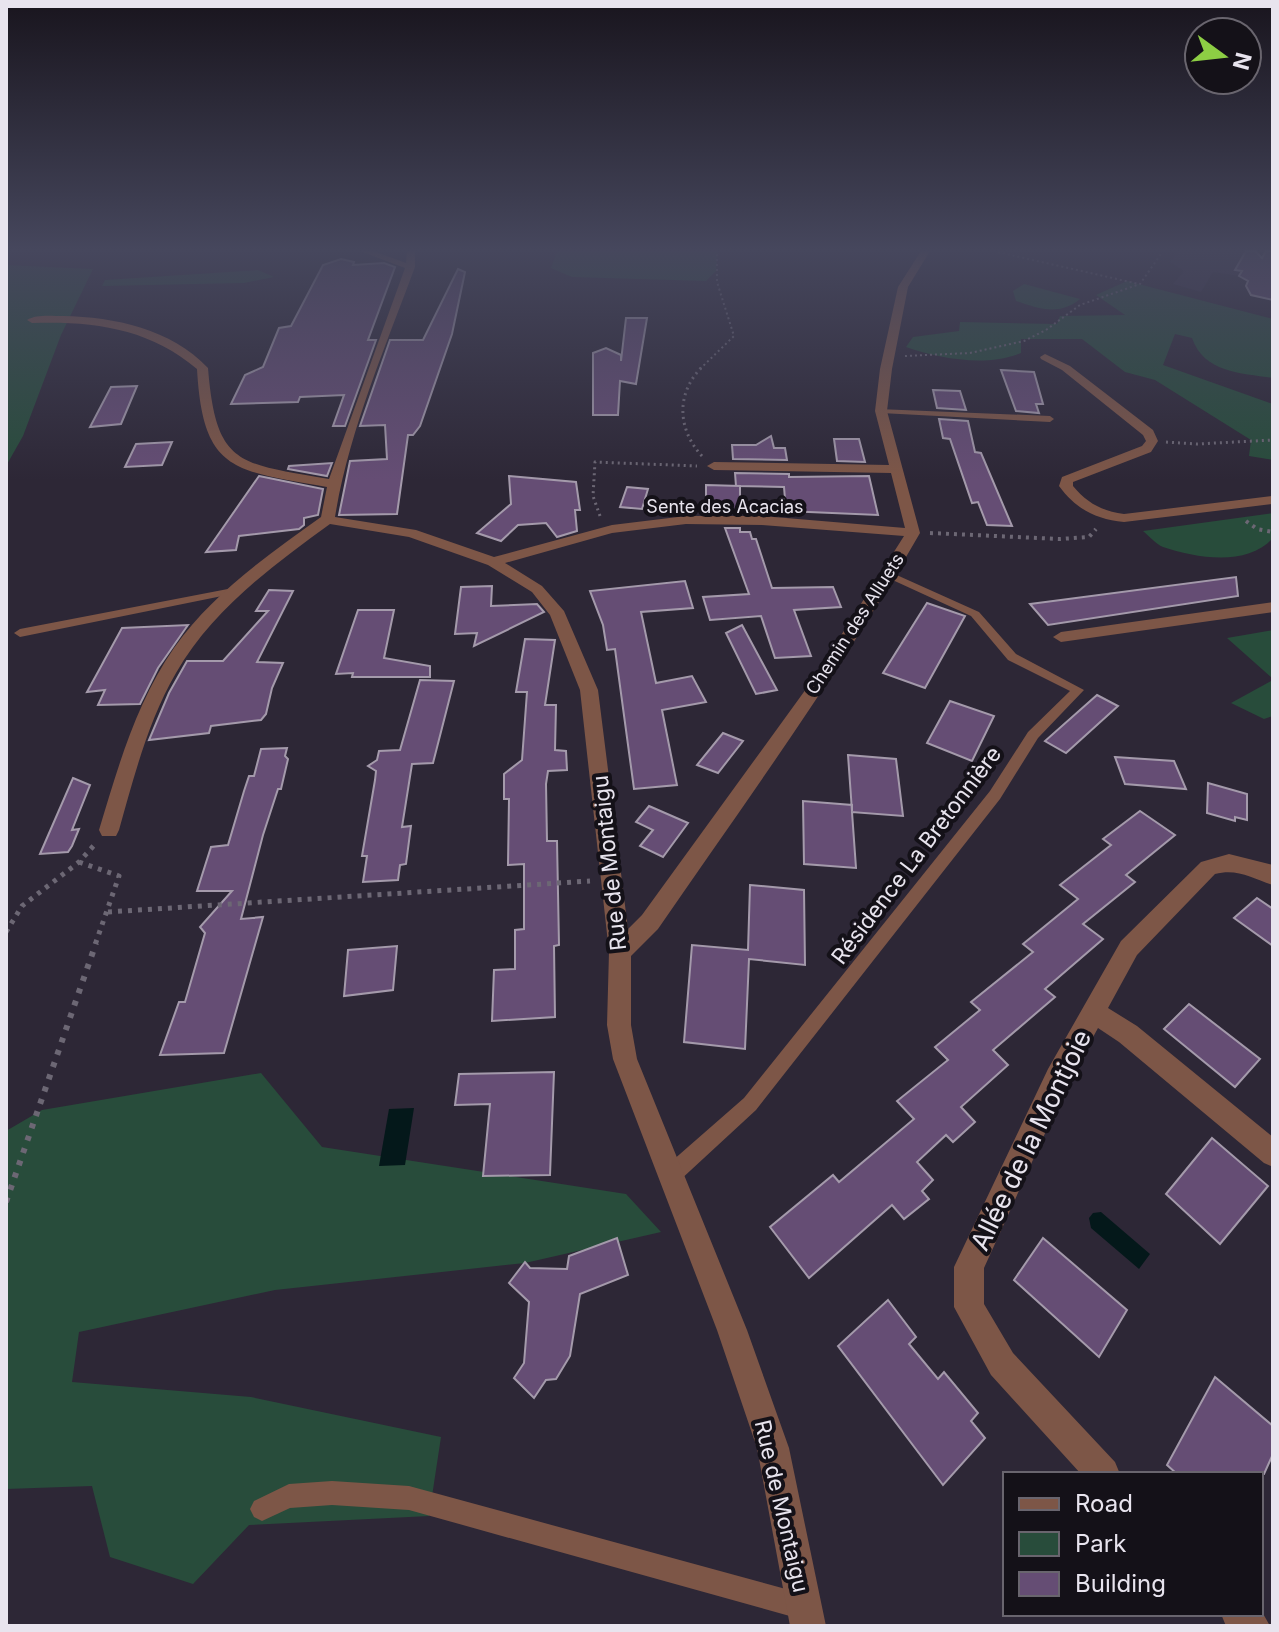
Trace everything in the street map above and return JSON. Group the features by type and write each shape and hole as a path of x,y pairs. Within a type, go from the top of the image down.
{"street":[{"path":"130,327 171,344 202,368 210,427 218,445 234,459 259,468 334,484"},
{"path":"109,830 142,725 167,673 233,591 328,519 334,484 361,400 390,327"},
{"name":"Chemin des Alluets","path":"620,952 659,909 890,575 913,533 881,411 894,327"},
{"path":"1045,357 1066,368 1149,433 1152,441 1147,449 1067,480 1066,486 1087,510 1108,517 1124,518 1273,500"},
{"path":"714,466 896,469"},
{"name":"Rue de Montaigu","path":"328,519 347,525 411,533 493,562 537,589 558,614 574,647 589,690 620,952 619,1025 625,1059 732,1330 773,1448 806,1617"},
{"name":"Sente des Acacias","path":"493,562 612,529 654,524 741,522 913,533"},
{"path":"1061,637 1273,607"},
{"name":"Allée de la Montjoie","path":"1101,1472 1002,1364 969,1307 969,1267 1057,1078 1129,948 1208,868 1229,862 1264,870 1273,876"},
{"path":"1094,1012 1128,1034 1273,1154"}],"lane":[{"path":"881,411 1050,419"},
{"name":"Résidence La Bretonnière","path":"671,1175 750,1104 995,795 1033,735 1078,690 1012,657 975,614 890,575"},
{"path":"20,633 233,591"},
{"path":"262,1509 289,1496 332,1493 409,1498 806,1617"}],"path":[{"path":"714,466 693,447 680,401 690,380 730,343 734,336 731,327"},
{"path":"888,357 970,353 1024,341 1050,327"},
{"path":"1152,441 1197,444 1273,440"},
{"path":"612,529 595,508 595,462 714,466"},
{"path":"913,533 1060,539 1089,537 1108,517"},
{"path":"6,932 22,906 79,862 109,830"},
{"path":"6,1202 119,876 79,862"},
{"path":"108,912 611,881"}],"green space":[{"path":"6,327 65,327 23,436 6,466"},
{"path":"959,327 1273,327 1273,378 1214,365 1198,350 1192,338 1175,334 1163,365 1273,404 1273,460 1249,456 1251,440 1155,380 1125,372 1082,339 1021,339 1021,353 993,360 948,358 906,347 913,337 959,331"},
{"path":"1273,513 1273,538 1250,553 1236,556 1206,557 1176,551 1160,546 1143,531"},
{"path":"1273,630 1273,679 1227,638"},
{"path":"1273,680 1273,716 1264,719 1231,703"},
{"path":"261,1073 322,1147 626,1194 661,1232 525,1263 275,1290 79,1332 72,1382 251,1397 441,1437 429,1516 249,1525 193,1584 110,1557 92,1486 6,1489 6,1131 42,1110"}],"shaded area":[{"path":"414,1108 405,1165 379,1166 389,1109"},
{"path":"1101,1212 1150,1254 1139,1269 1091,1228 1089,1218 1093,1213"}],"building":[{"path":"373,327 368,340 376,340 345,426 333,426 344,395 300,397 298,402 231,404 245,375 263,367 279,328"},
{"path":"429,327 453,327 420,426 413,435 408,435 397,514 339,515 350,461 387,459 385,425 360,426 390,340 423,340"},
{"path":"625,327 645,327 636,384 620,381 618,415 593,415 593,353 606,348 621,355 621,361"},
{"path":"1001,370 1034,372 1043,404 1036,404 1039,413 1016,411"},
{"path":"137,386 121,424 90,427 111,387"},
{"path":"933,390 960,391 966,410 937,408"},
{"path":"939,419 968,421 975,452 981,453 1012,526 987,525 978,502 972,503 950,439 943,438"},
{"path":"771,436 774,448 785,448 787,460 733,459 732,445 756,445"},
{"path":"834,439 859,439 865,462 837,461"},
{"path":"172,442 162,465 125,467 136,444"},
{"path":"332,463 327,476 288,469 289,466"},
{"path":"735,473 789,474 789,477 869,476 878,515 786,511 784,487 736,486"},
{"path":"259,476 323,489 318,515 304,518 304,525 299,529 239,536 236,550 206,552"},
{"path":"509,476 576,482 580,510 575,510 577,531 557,537 546,523 518,525 501,541 477,533 511,504"},
{"path":"706,485 740,486 740,513 706,509"},
{"path":"627,487 648,489 642,509 620,507"},
{"path":"725,528 740,528 740,532 750,532 752,539 756,539 772,588 833,587 841,607 794,610 811,656 775,658 761,616 710,620 703,597 749,594"},
{"path":"1236,577 1238,596 1048,625 1030,604"},
{"path":"685,581 693,608 641,612 656,683 692,676 706,702 662,710 677,785 634,789 615,649 607,650 603,625 590,591"},
{"path":"492,586 491,606 537,604 544,612 474,646 477,633 455,634 461,587"},
{"path":"269,590 293,591 257,662 283,663 272,688 266,714 261,720 211,726 209,733 149,740 187,661 223,661 268,611 256,611"},
{"path":"927,603 965,616 925,688 883,673"},
{"path":"358,610 394,610 384,658 430,666 430,677 352,677 353,673 336,674"},
{"path":"188,625 158,668 140,704 98,705 105,690 87,692 122,628"},
{"path":"742,625 777,690 756,694 726,633"},
{"path":"525,639 555,640 545,705 556,705 555,750 566,751 567,770 548,771 546,784 547,841 557,841 559,945 554,946 555,1017 492,1021 494,970 515,969 515,930 524,929 524,864 508,865 509,799 504,799 504,774 522,760 527,692 516,692"},
{"path":"420,680 454,681 433,763 412,764 402,827 411,826 406,864 400,865 398,880 363,882 367,856 362,856 376,771 368,766 377,760 379,751 400,750"},
{"path":"1097,695 1118,706 1066,753 1045,741"},
{"path":"950,701 994,716 972,761 927,743"},
{"path":"723,733 743,741 718,773 697,765"},
{"path":"287,748 285,756 288,759 281,789 278,789 263,835 241,919 263,917 224,1053 160,1055 179,1002 185,1002 205,933 200,927 232,891 197,891 211,847 228,845 249,776 254,776 261,749"},
{"path":"848,755 896,759 903,816 852,812 856,868 804,864 803,801 852,805"},
{"path":"1115,757 1174,761 1186,789 1125,784"},
{"path":"73,778 90,785 72,830 79,829 72,846 68,852 40,854"},
{"path":"1208,783 1247,794 1247,820 1235,817 1235,821 1207,813"},
{"path":"649,806 688,823 663,857 640,846 653,830 636,822"},
{"path":"1140,811 1175,835 1126,875 1135,882 1083,924 1103,939 1045,989 1055,997 993,1050 1008,1065 961,1107 975,1122 953,1142 946,1135 917,1162 933,1180 922,1191 929,1199 904,1219 892,1205 809,1278 770,1227 833,1175 839,1182 914,1119 897,1101 948,1060 935,1047 980,1010 971,1002 1033,952 1023,944 1078,899 1060,885 1111,845 1103,839"},
{"path":"750,885 804,890 805,965 749,959 745,1049 684,1042 692,945 748,950"},
{"path":"1257,898 1273,909 1273,946 1234,918"},
{"path":"397,946 393,990 344,996 348,950"},
{"path":"1189,1004 1260,1059 1235,1087 1164,1029"},
{"path":"554,1072 550,1175 483,1176 490,1104 455,1105 459,1074"},
{"path":"1212,1138 1268,1186 1220,1244 1166,1194"},
{"path":"617,1238 628,1275 580,1294 570,1356 556,1379 546,1380 534,1398 514,1378 524,1363 529,1302 509,1283 525,1262 530,1268 567,1269 569,1256"},
{"path":"1043,1238 1127,1310 1099,1357 1014,1280"},
{"path":"888,1300 916,1337 909,1344 938,1379 944,1372 978,1413 971,1421 985,1438 943,1485 838,1346"},
{"path":"1215,1377 1273,1426 1273,1454 1264,1474 1175,1472 1167,1465"}]}
